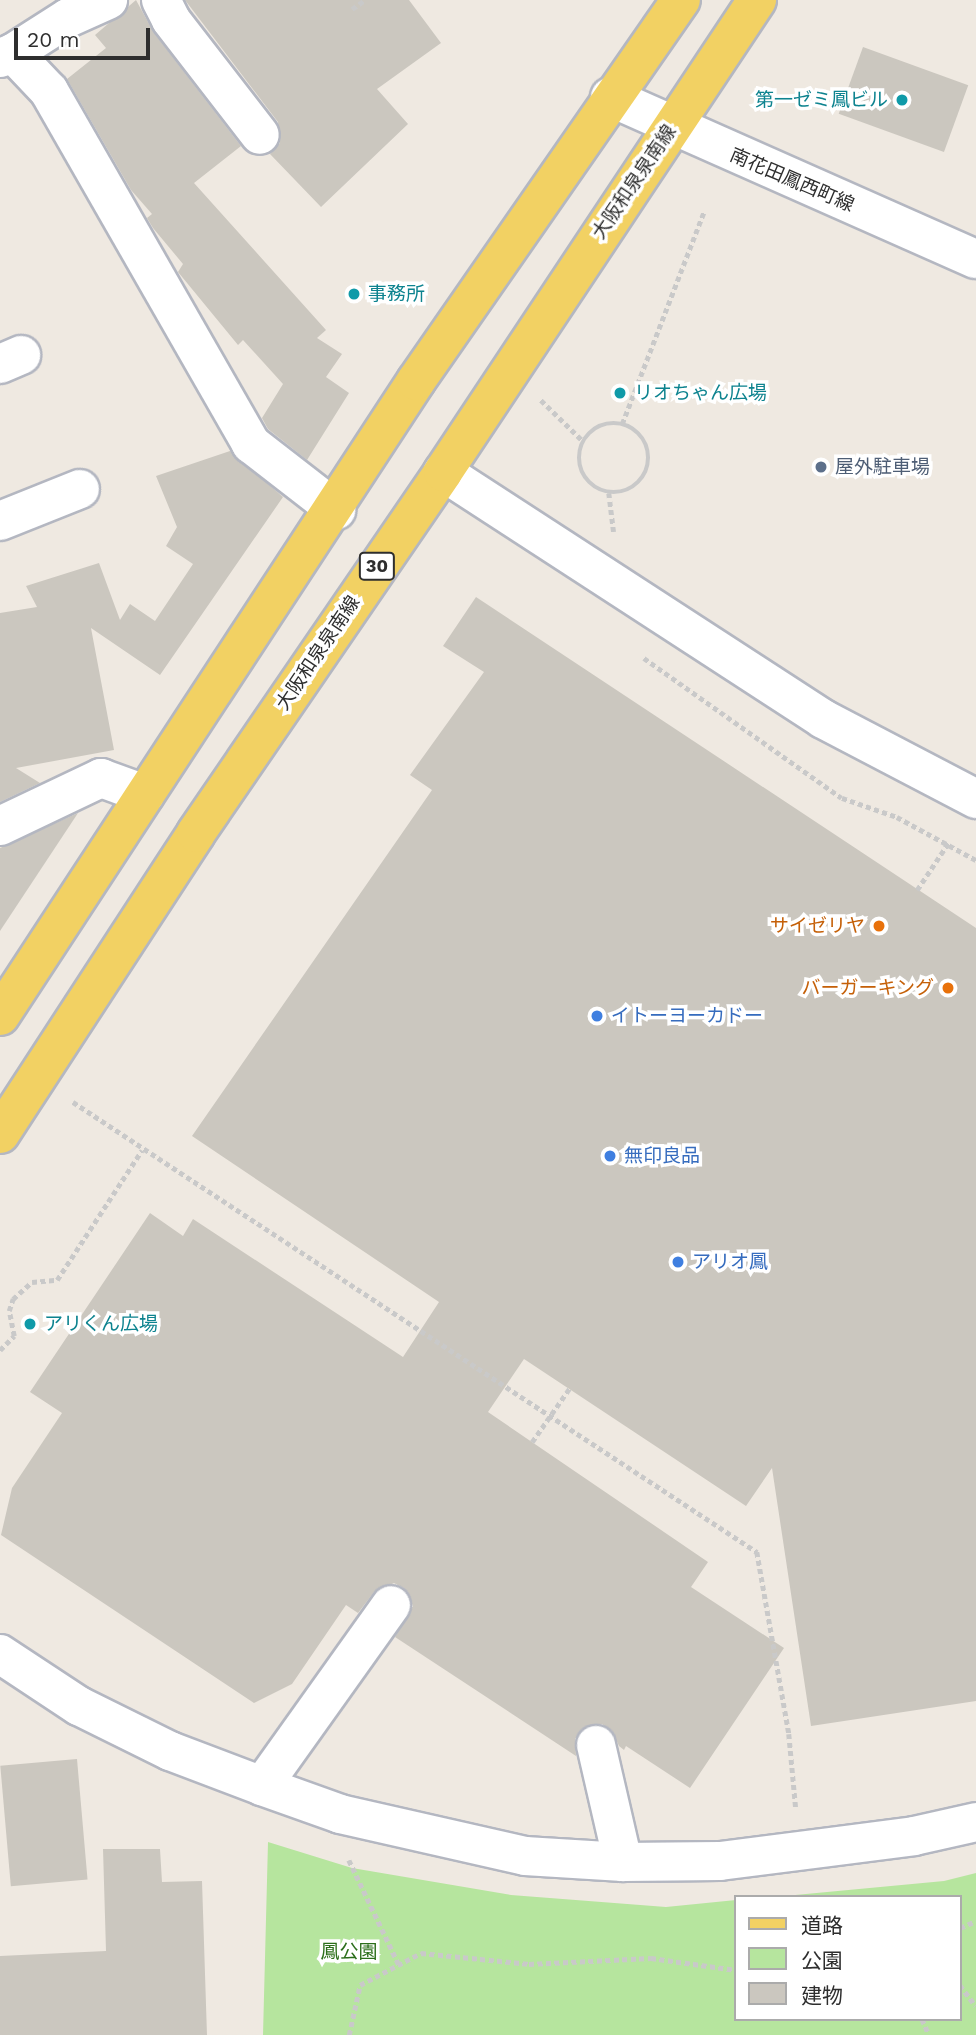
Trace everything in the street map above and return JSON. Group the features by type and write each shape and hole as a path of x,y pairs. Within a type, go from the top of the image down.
{"main road":[{"path":"0,1016 336,510 416,381 610,97 681,0"},
{"name":"大阪和泉泉南線","path":"0,1134 195,833 443,472 757,0"}],"street":[{"path":"108,0 68,18 7,55 49,91 251,444 336,510"},
{"path":"161,0 171,20 260,135"},
{"name":"南花田鳳西町線","path":"610,97 671,127 976,259"},
{"path":"443,472 823,719 976,799"},
{"path":"0,522 80,489"},
{"path":"0,826 101,778 145,794"},
{"path":"262,1786 391,1605"},
{"path":"0,1654 79,1706 170,1751 340,1814 525,1856 623,1862 720,1861 798,1854 976,1822"},
{"path":"596,1745 623,1862"}],"path":[{"path":"352,9 365,0"},
{"path":"622,424 704,211"},
{"path":"537,396 583,441"},
{"path":"622,424 642,436 650,458 648,470 632,489 609,493 589,483 579,463 583,441 600,425 622,424"},
{"path":"917,890 949,842"},
{"path":"71,1100 142,1150 553,1414 757,1552 789,1734 797,1824"},
{"path":"0,1350 14,1336 9,1311 13,1299 32,1282 57,1280 142,1150"},
{"path":"532,1442 569,1389"},
{"path":"348,1857 399,1965"},
{"path":"349,2035 360,1985 421,1953 529,1964 651,1958 734,1970"},
{"path":"962,1988 976,2006"}],"green space":[{"name":"鳳公園","path":"268,1842 352,1868 511,1895 666,1907 734,1900 734,2021 962,2021 962,1895 795,1895 944,1881 976,1873 976,2035 263,2035"}],"building":[{"path":"136,0 154,33 241,146 194,183 326,330 317,338 342,354 326,377 349,393 307,460 268,429 262,418 283,384 243,340 238,345 178,272 183,264 153,228 147,218 152,214 131,190 67,79 106,48 95,35"},
{"path":"185,0 409,0 441,43 377,89 408,124 321,207 270,154 280,143 278,122"},
{"name":"第一ゼミ鳳ビル","path":"863,47 968,85 944,152 839,114"},
{"path":"230,451 283,497 160,675 91,628 114,750 16,768 40,783 0,802 0,613 37,607 26,586 99,563 120,620 130,604 155,621 193,564 166,546 177,527 156,476"},
{"name":"アリオ鳳","path":"476,597 976,928 976,1701 811,1726 772,1468 746,1506 524,1359 488,1412 708,1562 691,1587 784,1648 690,1788 626,1746 624,1750 612,1731 602,1724 581,1730 575,1739 576,1756 395,1637 413,1606 404,1588 394,1583 374,1592 358,1613 346,1605 292,1684 254,1703 1,1535 12,1488 62,1413 30,1392 150,1213 183,1236 193,1219 403,1357 439,1302 192,1136 432,790 410,775 484,672 443,646"},
{"path":"78,813 0,931 0,848"},
{"path":"77,1759 88,1880 11,1886 0,1766"},
{"path":"103,1849 160,1849 162,1882 202,1881 207,2035 0,2035 0,1956 106,1951"}],"place":[{"name":"第一ゼミ鳳ビル","path":"902,100"},
{"name":"事務所","path":"354,294"},
{"name":"リオちゃん広場","path":"620,393"},
{"name":"屋外駐車場","path":"821,467"},
{"name":"サイゼリヤ","path":"879,926"},
{"name":"バーガーキング","path":"948,988"},
{"name":"イトーヨーカドー","path":"597,1016"},
{"name":"無印良品","path":"610,1156"},
{"name":"アリオ鳳","path":"678,1262"},
{"name":"アリくん広場","path":"30,1324"}]}
